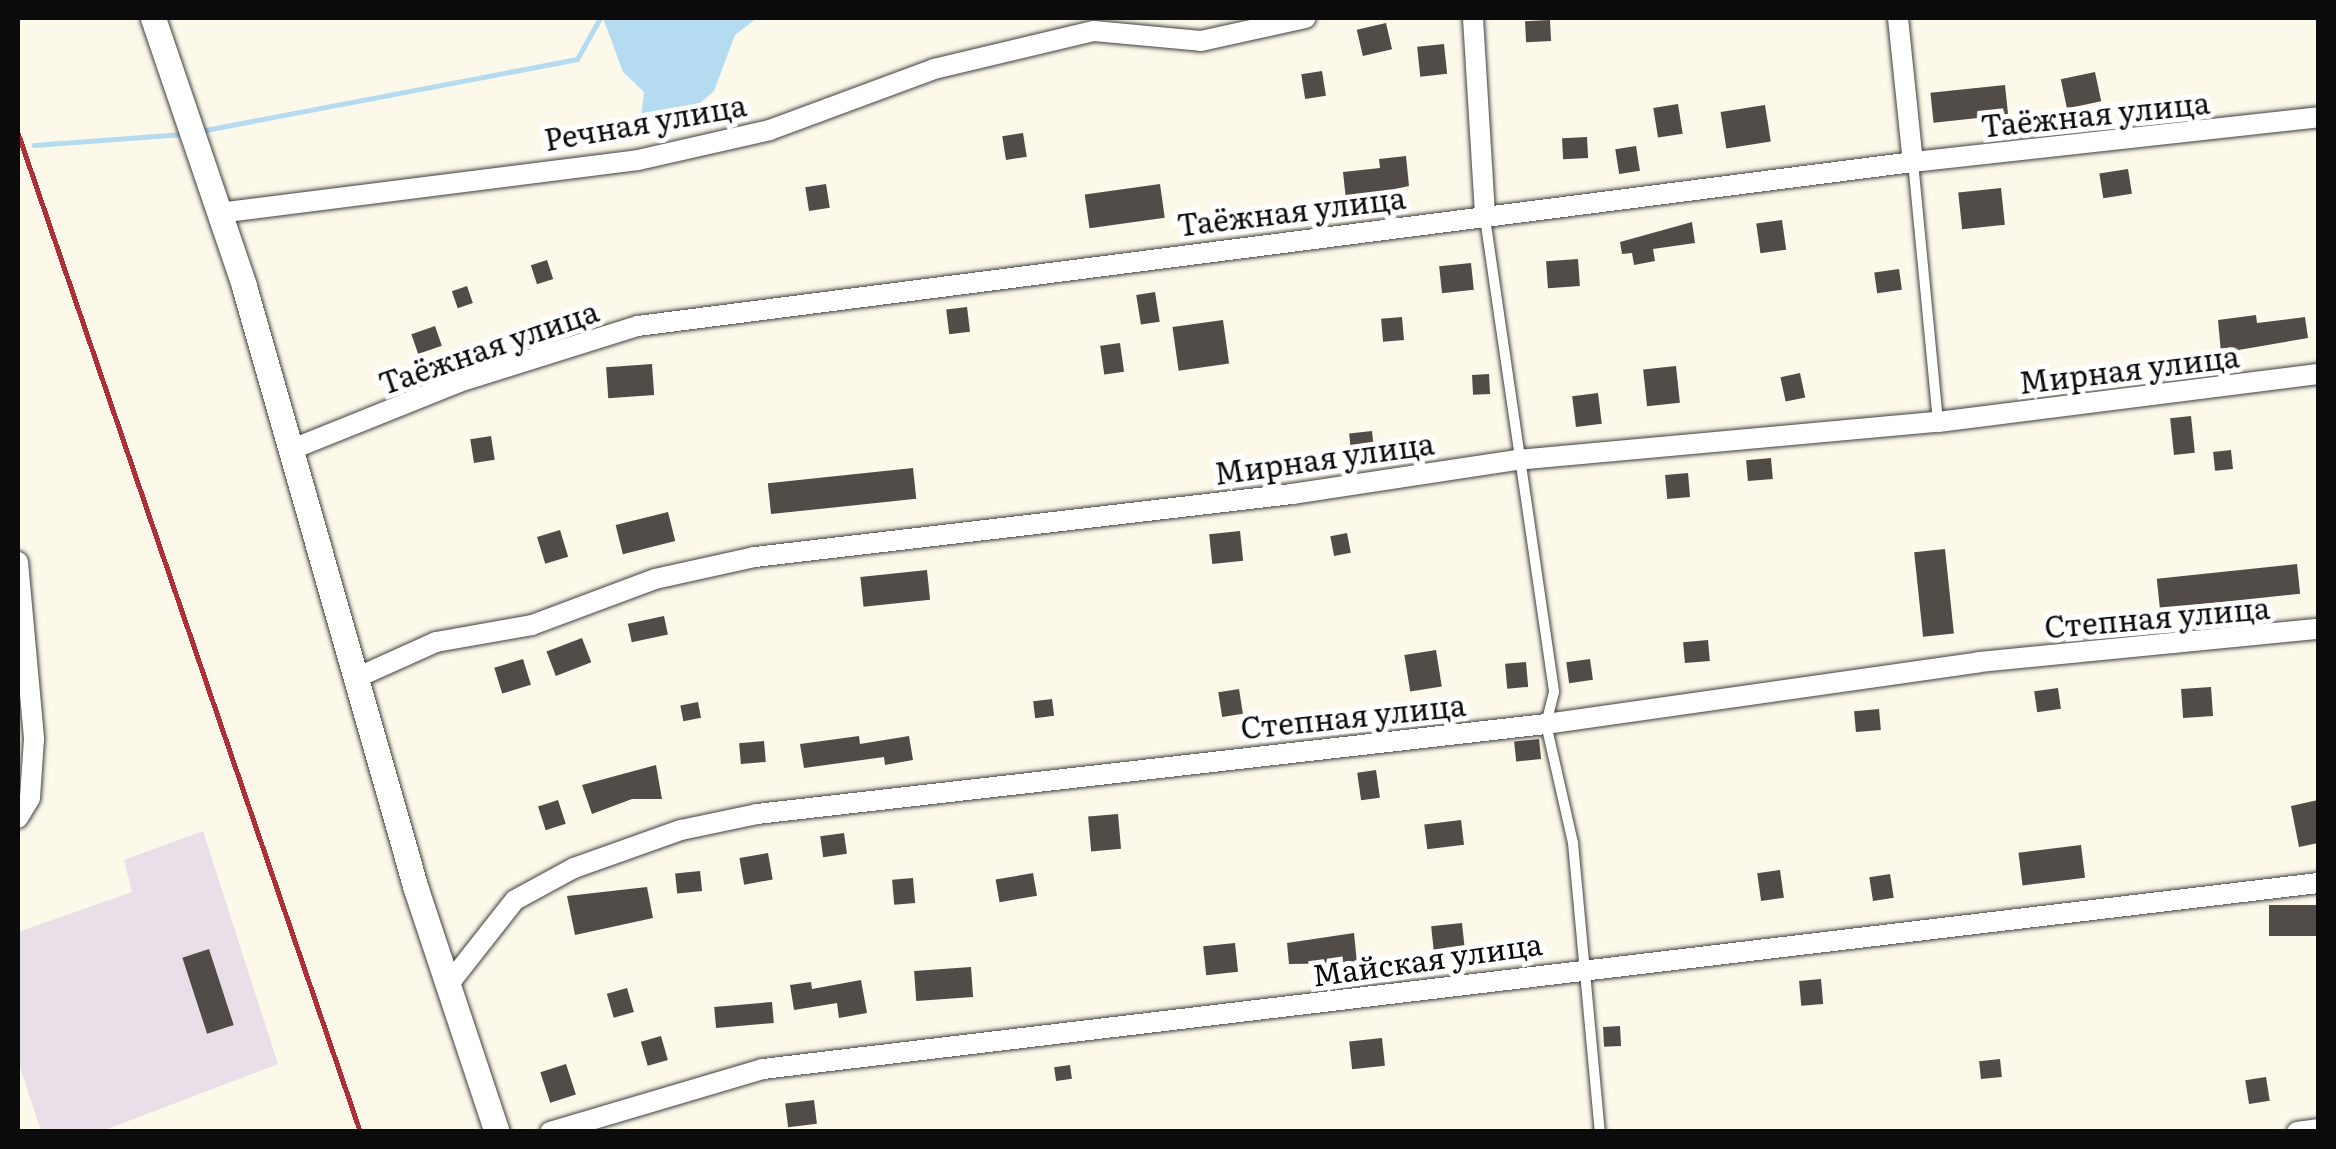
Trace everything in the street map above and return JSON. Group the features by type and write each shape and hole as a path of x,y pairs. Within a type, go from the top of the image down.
{"street":[{"path":"153,18 219,213 448,985 497,1132"},
{"name":"Речная улица","path":"219,213 638,160 770,130 934,69 1094,30 1201,40 1306,18"},
{"path":"1472,18 1485,216"},
{"path":"1898,18 1913,162"},
{"name":"Таёжная улица","path":"290,450 459,382 638,326 1913,162 2318,117"},
{"name":"Мирная улица","path":"356,678 436,642 532,625 655,579 755,556 1292,494 1517,460 1938,422 2318,374"},
{"path":"18,562 34,740 30,798 18,818"},
{"name":"Степная улица","path":"448,985 514,900 574,868 681,830 757,814 1546,724 1961,664 2318,629"},
{"name":"Майская улица","path":"550,1132 763,1070 1586,968 2318,883"},
{"path":"2297,1132 2318,1129"}],"lane":[{"path":"1913,162 1938,422"},
{"path":"1485,216 1517,460 1554,692 1546,724 1573,843 1600,1132"}],"shaded area":[{"path":"203,831 278,1064 102,1131 41,1131 18,1061 18,932 132,892 124,860"}],"water":[{"path":"603,18 757,18 735,35 714,91 675,125 641,117 644,92 623,72"}],"building":[{"path":"1550,20 1551,41 1526,42 1525,21"},
{"path":"1386,23 1392,49 1363,56 1357,30"},
{"path":"1444,44 1447,74 1420,77 1417,47"},
{"path":"1322,71 1326,96 1305,99 1301,74"},
{"path":"2095,72 2101,101 2067,109 2061,79"},
{"path":"2005,85 2008,115 1934,123 1930,93"},
{"path":"1678,104 1683,134 1658,138 1653,108"},
{"path":"1765,105 1771,142 1726,149 1721,112"},
{"path":"1023,133 1027,157 1006,160 1002,136"},
{"path":"1587,137 1588,158 1563,159 1562,138"},
{"path":"1636,146 1640,171 1619,174 1615,149"},
{"path":"1406,156 1409,186 1346,200 1343,172 1380,168 1379,159"},
{"path":"2128,169 2132,194 2103,198 2099,174"},
{"path":"826,184 830,208 809,211 805,187"},
{"path":"1160,184 1165,218 1089,228 1085,195"},
{"path":"2001,188 2005,225 1962,229 1958,192"},
{"path":"1782,220 1786,250 1760,253 1756,224"},
{"path":"1692,222 1695,243 1653,249 1655,261 1634,265 1632,253 1622,254 1620,242"},
{"path":"1578,259 1580,286 1548,288 1546,261"},
{"path":"547,260 553,279 537,284 531,265"},
{"path":"1471,263 1474,290 1442,293 1439,266"},
{"path":"1899,269 1902,290 1877,293 1874,272"},
{"path":"467,286 473,303 458,308 452,291"},
{"path":"1155,292 1160,322 1141,325 1136,295"},
{"path":"967,307 970,332 949,334 946,310"},
{"path":"2256,315 2257,323 2305,317 2308,338 2221,353 2218,320"},
{"path":"1402,317 1404,340 1383,342 1381,319"},
{"path":"1223,320 1229,364 1179,371 1172,327"},
{"path":"435,326 442,346 418,354 411,334"},
{"path":"1120,343 1124,372 1104,375 1100,346"},
{"path":"652,364 654,395 608,398 606,367"},
{"path":"1676,366 1680,403 1647,406 1643,369"},
{"path":"1800,373 1805,397 1786,402 1780,377"},
{"path":"1489,374 1490,394 1473,395 1472,375"},
{"path":"1598,393 1602,424 1576,427 1572,396"},
{"path":"2191,416 2195,453 2174,455 2170,418"},
{"path":"1372,431 1375,458 1352,460 1349,433"},
{"path":"491,436 495,460 474,463 470,439"},
{"path":"2231,450 2233,469 2215,471 2213,452"},
{"path":"1771,458 1773,479 1748,481 1746,460"},
{"path":"913,468 916,499 771,514 768,483"},
{"path":"1688,473 1690,497 1667,499 1665,475"},
{"path":"668,512 675,541 623,554 616,525"},
{"path":"560,530 568,557 545,564 537,537"},
{"path":"1240,531 1243,561 1212,564 1209,534"},
{"path":"1347,533 1351,553 1334,556 1330,536"},
{"path":"1945,549 1954,634 1923,637 1914,552"},
{"path":"2297,564 2300,594 2160,609 2157,579"},
{"path":"927,570 930,600 864,607 860,577"},
{"path":"664,616 668,635 632,642 628,624"},
{"path":"582,638 591,662 556,676 547,652"},
{"path":"1708,640 1710,661 1685,663 1683,642"},
{"path":"1436,650 1442,687 1410,692 1404,655"},
{"path":"523,659 531,685 502,694 494,668"},
{"path":"1590,659 1593,680 1569,683 1566,662"},
{"path":"1526,662 1528,687 1507,689 1505,664"},
{"path":"2211,687 2213,716 2183,718 2181,689"},
{"path":"2058,688 2061,709 2037,712 2034,691"},
{"path":"1239,689 1243,714 1222,717 1218,692"},
{"path":"1052,699 1054,716 1035,718 1033,701"},
{"path":"698,702 701,718 683,721 680,705"},
{"path":"1879,709 1881,730 1856,732 1854,711"},
{"path":"859,736 860,744 909,736 913,760 885,765 884,757 804,768 800,744"},
{"path":"1539,739 1541,759 1516,762 1514,742"},
{"path":"764,741 766,762 741,764 739,743"},
{"path":"656,765 662,799 632,799 592,814 582,785"},
{"path":"1376,770 1380,798 1361,800 1357,773"},
{"path":"558,800 566,824 546,830 538,806"},
{"path":"2318,800 2318,843 2299,847 2291,806"},
{"path":"1118,814 1121,849 1091,851 1088,817"},
{"path":"1461,820 1464,845 1427,849 1424,825"},
{"path":"844,833 847,854 823,857 820,836"},
{"path":"2081,845 2085,878 2022,885 2018,853"},
{"path":"768,853 773,880 744,885 739,858"},
{"path":"1780,870 1784,898 1761,901 1757,873"},
{"path":"700,871 702,891 677,894 675,874"},
{"path":"1033,873 1037,896 1000,902 996,880"},
{"path":"1890,874 1894,898 1873,901 1869,877"},
{"path":"913,878 915,903 894,905 892,880"},
{"path":"647,887 653,918 575,935 567,896"},
{"path":"2269,905 2318,905 2318,936 2269,936"},
{"path":"1462,923 1465,951 1434,954 1431,926"},
{"path":"1354,933 1357,963 1289,964 1287,943"},
{"path":"1235,943 1238,972 1206,975 1203,946"},
{"path":"209,949 234,1025 207,1034 182,958"},
{"path":"971,967 973,997 916,1001 914,971"},
{"path":"1821,979 1823,1004 1801,1006 1799,981"},
{"path":"861,980 867,1013 839,1018 837,1003 794,1010 790,985 811,982 812,989"},
{"path":"627,988 634,1012 614,1018 607,994"},
{"path":"772,1002 774,1023 716,1028 714,1007"},
{"path":"1620,1026 1621,1046 1604,1047 1603,1027"},
{"path":"661,1036 668,1060 648,1066 641,1042"},
{"path":"1382,1038 1385,1066 1352,1069 1349,1041"},
{"path":"2000,1059 2002,1077 1981,1079 1979,1061"},
{"path":"566,1064 576,1094 550,1103 540,1072"},
{"path":"1070,1065 1072,1079 1056,1081 1054,1067"},
{"path":"2266,1077 2270,1101 2249,1104 2245,1080"},
{"path":"814,1100 817,1124 788,1127 785,1104"}],"waterway":[{"path":"200,131 577,59 600,18"},
{"path":"34,145 184,134"}],"railway":[{"path":"18,134 360,1132"}]}
